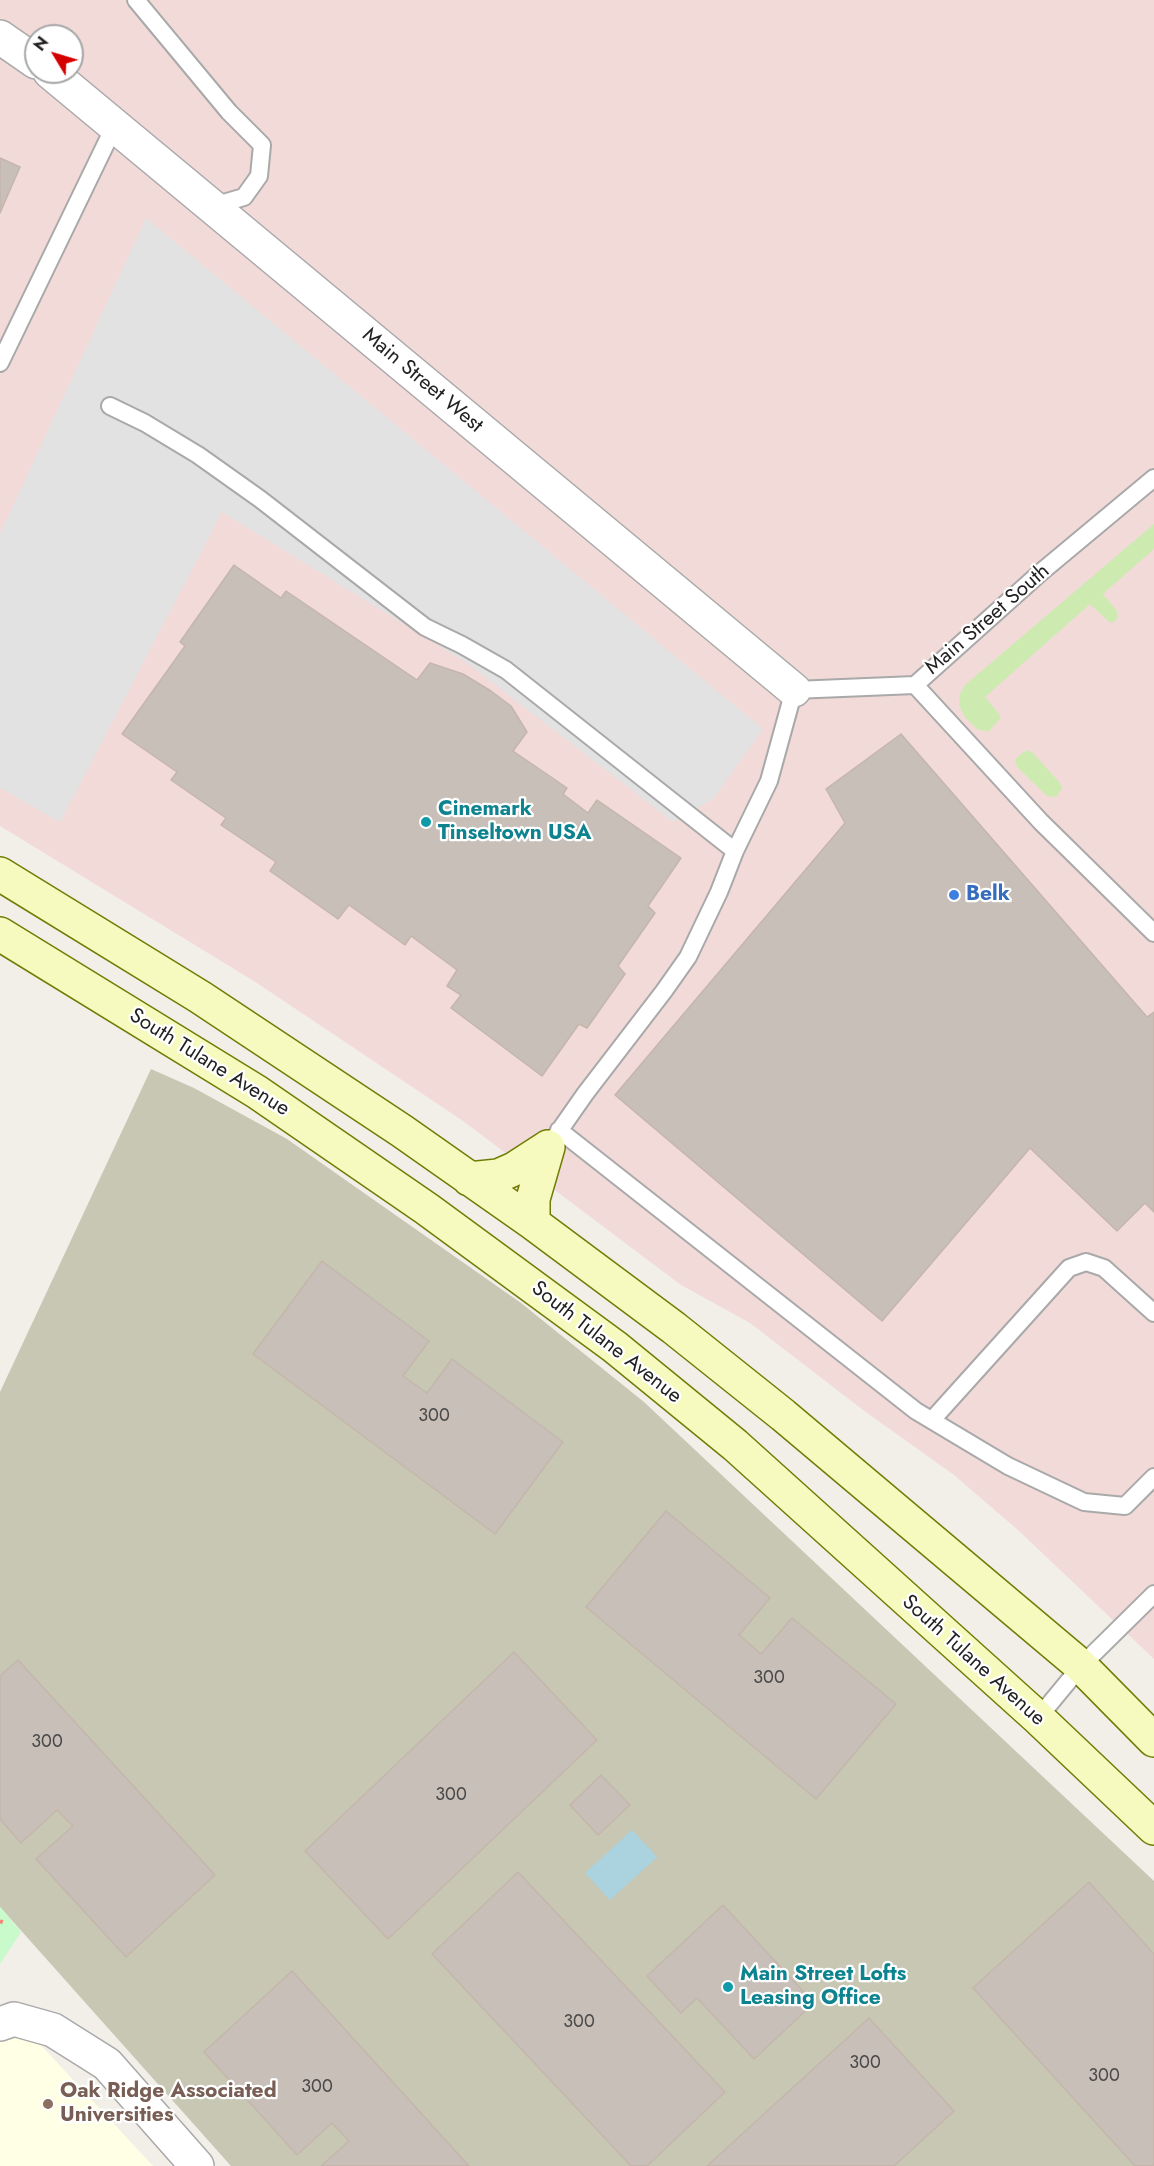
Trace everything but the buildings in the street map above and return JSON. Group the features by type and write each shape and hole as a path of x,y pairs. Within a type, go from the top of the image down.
{"main road":[{"path":"0,874 302,1064 402,1131 533,1223 674,1328 783,1415 1081,1666 1154,1740"},
{"path":"39,957 67,915"},
{"name":"South Tulane Avenue","path":"0,934 257,1092 427,1209 615,1347 735,1445 1038,1718 1154,1828"},
{"path":"470,1179 498,1176 514,1168 553,1138"},
{"path":"533,1223 533,1199 539,1170 553,1138"}],"street":[{"path":"0,37 24,54"},
{"name":"Main Street West","path":"65,84 794,690"},
{"path":"0,2024 14,2019 53,2030 107,2064 197,2166"}],"lane":[{"path":"136,0 229,112 262,145 259,176 244,197 213,206"},
{"path":"0,363 115,125"},
{"path":"110,406 198,455 260,499 425,627 506,670 735,851"},
{"name":"Main Street South","path":"794,690 915,685 1040,573 1154,478"},
{"path":"915,685 1041,822 1154,933"},
{"path":"794,690 769,781 688,957 553,1138 897,1396 1008,1466 1084,1502 1125,1506 1154,1477"},
{"path":"932,1420 1069,1268 1086,1262 1104,1268 1154,1313"},
{"path":"1038,1718 1081,1666 1154,1594"}],"shaded area":[{"path":"0,0 1154,0 1154,1659 1019,1531 954,1475 863,1410 750,1323 681,1285 463,1121 257,983 0,826"},
{"path":"146,218 763,729 713,799 673,822 467,663 222,512 60,822 0,788 0,534"},
{"path":"151,1069 194,1088 287,1139 521,1303 644,1402 1154,1881 1154,2166 231,2166 0,1907 0,1392"},
{"name":"Oak Ridge Associated Universities","path":"17,2038 38,2042 153,2166 0,2166 0,2042"}],"green space":[{"path":"1154,524 1154,549 1103,594 1117,611 1117,619 1111,623 1090,604 985,697 1000,715 1000,719 988,732 977,729 964,716 959,705 960,694 965,685"},
{"path":"1027,750 1033,753 1060,783 1062,788 1056,797 1047,796 1017,767 1015,761 1017,757"},
{"path":"0,1907 21,1932 0,1964"}],"water":[{"path":"632,1830 657,1857 610,1900 585,1873"}],"place":[{"name":"Cinemark Tinseltown USA","path":"426,822"},
{"name":"Belk","path":"954,895"},
{"name":"Main Street Lofts Leasing Office","path":"728,1987"},
{"name":"Oak Ridge Associated Universities","path":"48,2104"}]}
